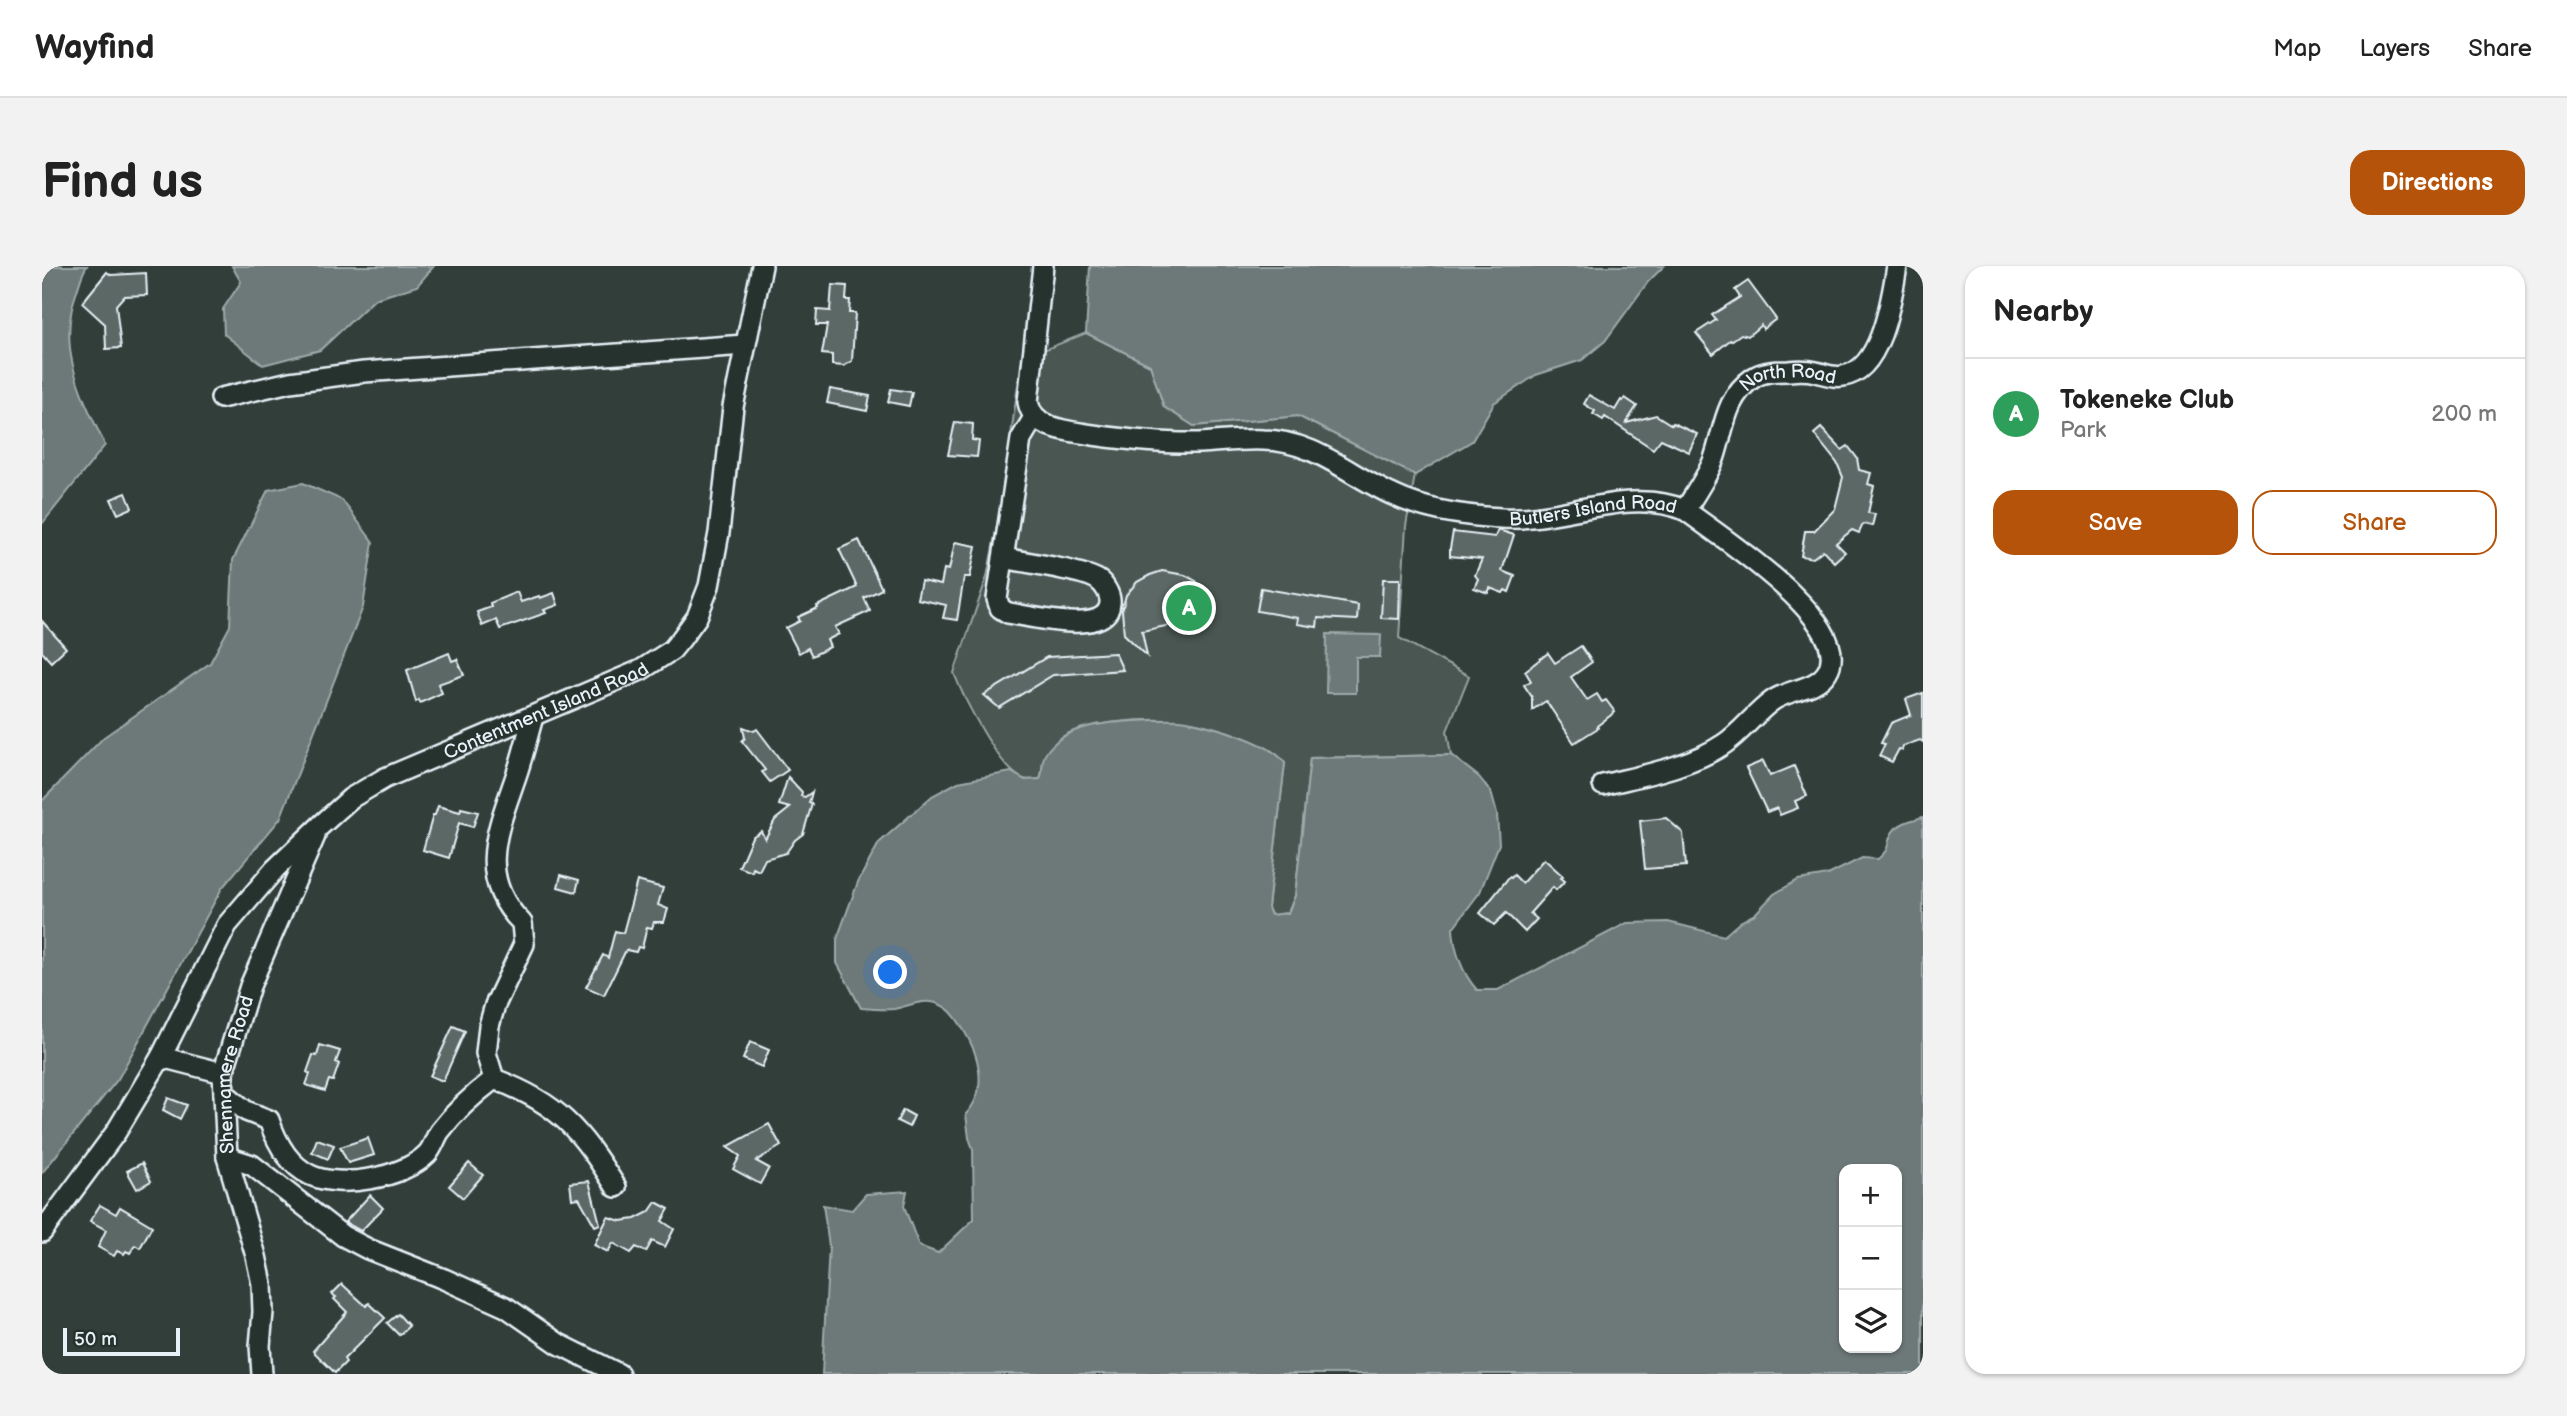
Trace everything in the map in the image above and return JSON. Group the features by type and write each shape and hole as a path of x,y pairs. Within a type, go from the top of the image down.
{"street":[{"name":"Contentment Island Road","path":"42,1232 116,1132 161,1057 227,925 275,869 320,826 351,798 386,778 641,670 672,650 697,617 709,586 719,533 733,407 762,266"},
{"path":"1003,558 1097,579 1108,592 1110,602 1107,612 1098,621 1083,623 1008,613 1000,608 997,599 1003,558 1021,439 1034,417 1029,410 1027,394 1040,310 1043,266"},
{"name":"North Road","path":"1685,510 1710,469 1732,401 1754,377 1776,371 1798,370 1846,376 1863,363 1886,326 1897,266"},
{"path":"221,398 279,384 364,372 745,345"},
{"name":"Butlers Island Road","path":"1034,417 1048,426 1074,432 1153,442 1291,442 1314,451 1401,499 1456,513 1522,518 1624,503 1670,504 1685,510 1768,571 1794,596 1825,633 1831,644 1833,661 1826,675 1806,687 1777,697 1723,745 1675,765 1603,785"},
{"path":"533,717 517,774 498,826 494,863 497,887 506,906 522,923 524,944 495,1005 486,1053 494,1079 540,1100 568,1120 583,1137 615,1187"},
{"name":"Shennamere Road","path":"262,1374 262,1284 227,1157 224,1083 250,985 320,826"},
{"path":"161,1057 224,1083 246,1111 269,1120 277,1142 294,1163 309,1175 337,1182 369,1179 404,1170 428,1153 439,1133 465,1100 494,1079"},
{"path":"227,1157 252,1165 344,1236 368,1249 506,1307 559,1344 619,1374"}],"shaded area":[{"path":"42,266 87,266 71,312 70,351 80,389 105,445 42,524"},
{"path":"232,266 434,266 417,286 375,299 320,350 263,365 224,334 223,309 241,282"},
{"path":"1090,266 1664,266 1648,282 1605,341 1582,360 1536,375 1494,403 1472,441 1415,475 1298,416 1194,426 1164,407 1150,365 1086,333"},
{"path":"1086,333 1150,365 1164,407 1194,426 1298,416 1415,475 1406,526 1399,638 1469,676 1447,731 1451,755 1310,758 1295,896 1288,913 1271,915 1268,908 1285,763 1267,748 1238,735 1193,723 1169,720 1116,722 1067,734 1057,741 1047,755 1040,779 1026,780 1014,773 994,748 965,699 954,673 987,577 1002,500 1019,377 1046,349"},
{"path":"303,483 342,500 373,542 363,607 280,819 222,888 118,1079 42,1173 42,801 104,737 210,663 230,626 233,560 268,490"},
{"path":"1327,634 1381,635 1380,657 1356,657 1356,693 1326,693"},
{"path":"1187,721 1254,742 1278,755 1285,763 1268,908 1271,915 1288,913 1295,896 1310,758 1451,755 1479,777 1491,792 1497,814 1499,844 1480,892 1453,928 1460,961 1477,990 1498,990 1627,923 1668,922 1724,936 1740,922 1755,914 1774,894 1798,880 1828,875 1862,858 1878,859 1887,849 1890,837 1898,827 1923,817 1923,1374 822,1374 829,1246 823,1205 852,1210 866,1194 907,1191 904,1206 919,1246 938,1253 974,1219 973,1149 966,1114 977,1094 977,1060 959,1022 945,1007 923,1002 894,1009 861,1008 837,963 837,939 858,882 879,843 932,796 958,782 1011,772 1025,780 1040,779 1043,759 1055,742 1080,729 1110,723"}],"building":[{"path":"107,272 111,275 146,273 147,295 124,296 116,305 121,348 106,349 105,324 82,303"},
{"path":"1748,281 1776,319 1763,329 1761,325 1748,336 1741,334 1730,340 1713,354 1696,333 1716,320 1712,315 1740,297 1735,290"},
{"path":"832,285 847,286 849,313 855,313 852,361 844,366 832,365 832,355 822,354 827,325 816,325 817,310 830,311"},
{"path":"830,389 870,396 867,411 827,403"},
{"path":"891,389 912,392 909,406 888,402"},
{"path":"1589,395 1615,410 1625,398 1637,406 1626,423 1656,415 1672,425 1673,423 1697,434 1689,452 1661,439 1653,449 1605,417 1603,420 1593,414 1595,411 1584,404"},
{"path":"955,422 973,424 972,440 979,441 977,457 948,455"},
{"path":"1821,428 1842,450 1848,446 1857,458 1859,470 1871,473 1868,484 1874,486 1868,513 1875,514 1872,526 1863,524 1859,533 1852,530 1836,543 1845,552 1834,562 1823,550 1813,558 1801,556 1805,531 1814,531 1835,509 1843,477 1837,463 1814,434"},
{"path":"126,493 132,508 118,514 111,499"},
{"path":"1498,530 1514,535 1502,571 1515,576 1509,592 1505,590 1503,593 1490,588 1488,593 1474,588 1478,579 1475,575 1482,559 1450,556 1450,548 1453,532 1495,537"},
{"path":"859,540 882,589 864,598 870,611 835,627 839,634 827,640 830,647 812,656 808,648 799,653 786,628 800,621 798,617 818,608 817,606 857,587 839,549"},
{"path":"955,542 976,546 970,577 964,577 957,620 943,618 946,605 917,599 921,581 941,585 944,569 949,570"},
{"path":"1162,571 1185,575 1196,581 1205,593 1213,616 1142,631 1147,656 1124,634 1122,610 1126,595 1137,582"},
{"path":"1383,579 1400,579 1399,619 1381,618"},
{"path":"1261,588 1358,605 1357,620 1318,618 1317,627 1297,624 1298,618 1257,611"},
{"path":"517,592 521,602 554,593 558,605 544,610 546,613 500,629 496,620 482,626 477,612 491,607 490,603"},
{"path":"42,621 66,648 51,662 42,652"},
{"path":"1581,646 1592,662 1571,677 1587,700 1597,694 1602,702 1606,700 1615,712 1597,726 1598,728 1574,743 1546,701 1532,710 1532,697 1524,685 1531,681 1525,671 1548,653 1555,663"},
{"path":"449,653 452,661 457,659 464,675 438,684 442,693 420,703 419,700 416,702 407,670"},
{"path":"1115,653 1123,670 1053,675 999,708 984,695 1047,657"},
{"path":"1923,693 1923,742 1920,740 1903,746 1892,762 1879,756 1885,744 1881,743 1891,723 1911,715 1906,699"},
{"path":"743,727 754,731 757,729 788,770 770,782 762,772 765,770 742,741 745,738"},
{"path":"1763,761 1770,776 1794,766 1807,796 1795,801 1798,808 1780,815 1777,808 1767,812 1746,768"},
{"path":"788,777 802,792 801,796 805,797 812,792 809,803 812,804 803,834 786,853 765,859 759,871 753,868 752,872 739,867 752,837 761,831 765,839 775,820 790,808 779,805"},
{"path":"438,806 460,812 461,808 478,812 473,827 459,823 449,858 423,850"},
{"path":"1666,818 1683,833 1686,866 1645,869 1640,821"},
{"path":"1544,859 1565,881 1556,890 1553,887 1530,913 1537,919 1525,932 1506,913 1494,925 1480,913 1509,877 1514,875 1522,883"},
{"path":"561,875 579,880 576,892 558,887"},
{"path":"637,881 663,888 658,905 668,909 664,922 654,922 652,928 647,927 642,948 638,947 636,952 626,950 604,995 586,987 603,955 608,958 615,931 623,933"},
{"path":"453,1026 465,1031 443,1081 430,1076"},
{"path":"750,1042 769,1050 762,1067 743,1059"},
{"path":"320,1045 340,1051 333,1081 329,1080 325,1091 306,1085 310,1074 307,1072"},
{"path":"168,1098 187,1105 180,1119 163,1110"},
{"path":"903,1110 914,1116 909,1127 897,1121"},
{"path":"769,1124 781,1146 756,1161 769,1168 760,1184 733,1169 740,1156 727,1147"},
{"path":"368,1138 374,1155 348,1163 340,1147"},
{"path":"317,1139 334,1145 328,1159 312,1152"},
{"path":"142,1163 151,1181 137,1189 127,1171"},
{"path":"469,1163 483,1175 463,1198 449,1186"},
{"path":"589,1181 600,1224 595,1226 579,1198 572,1199 570,1183"},
{"path":"370,1195 383,1208 361,1231 345,1222"},
{"path":"656,1202 669,1209 662,1221 674,1229 665,1247 652,1241 646,1252 636,1247 631,1253 613,1243 608,1252 594,1245 608,1217 621,1221 635,1219 649,1212"},
{"path":"100,1205 116,1214 120,1207 152,1226 140,1248 135,1245 130,1253 117,1251 114,1256 98,1247 106,1230 90,1221"},
{"path":"342,1284 366,1306 369,1303 385,1318 344,1359 346,1362 335,1373 313,1351 347,1312 332,1294"},
{"path":"398,1314 409,1326 399,1335 387,1323"}],"place":[{"name":"Tokeneke Club","path":"1189,608"}]}
